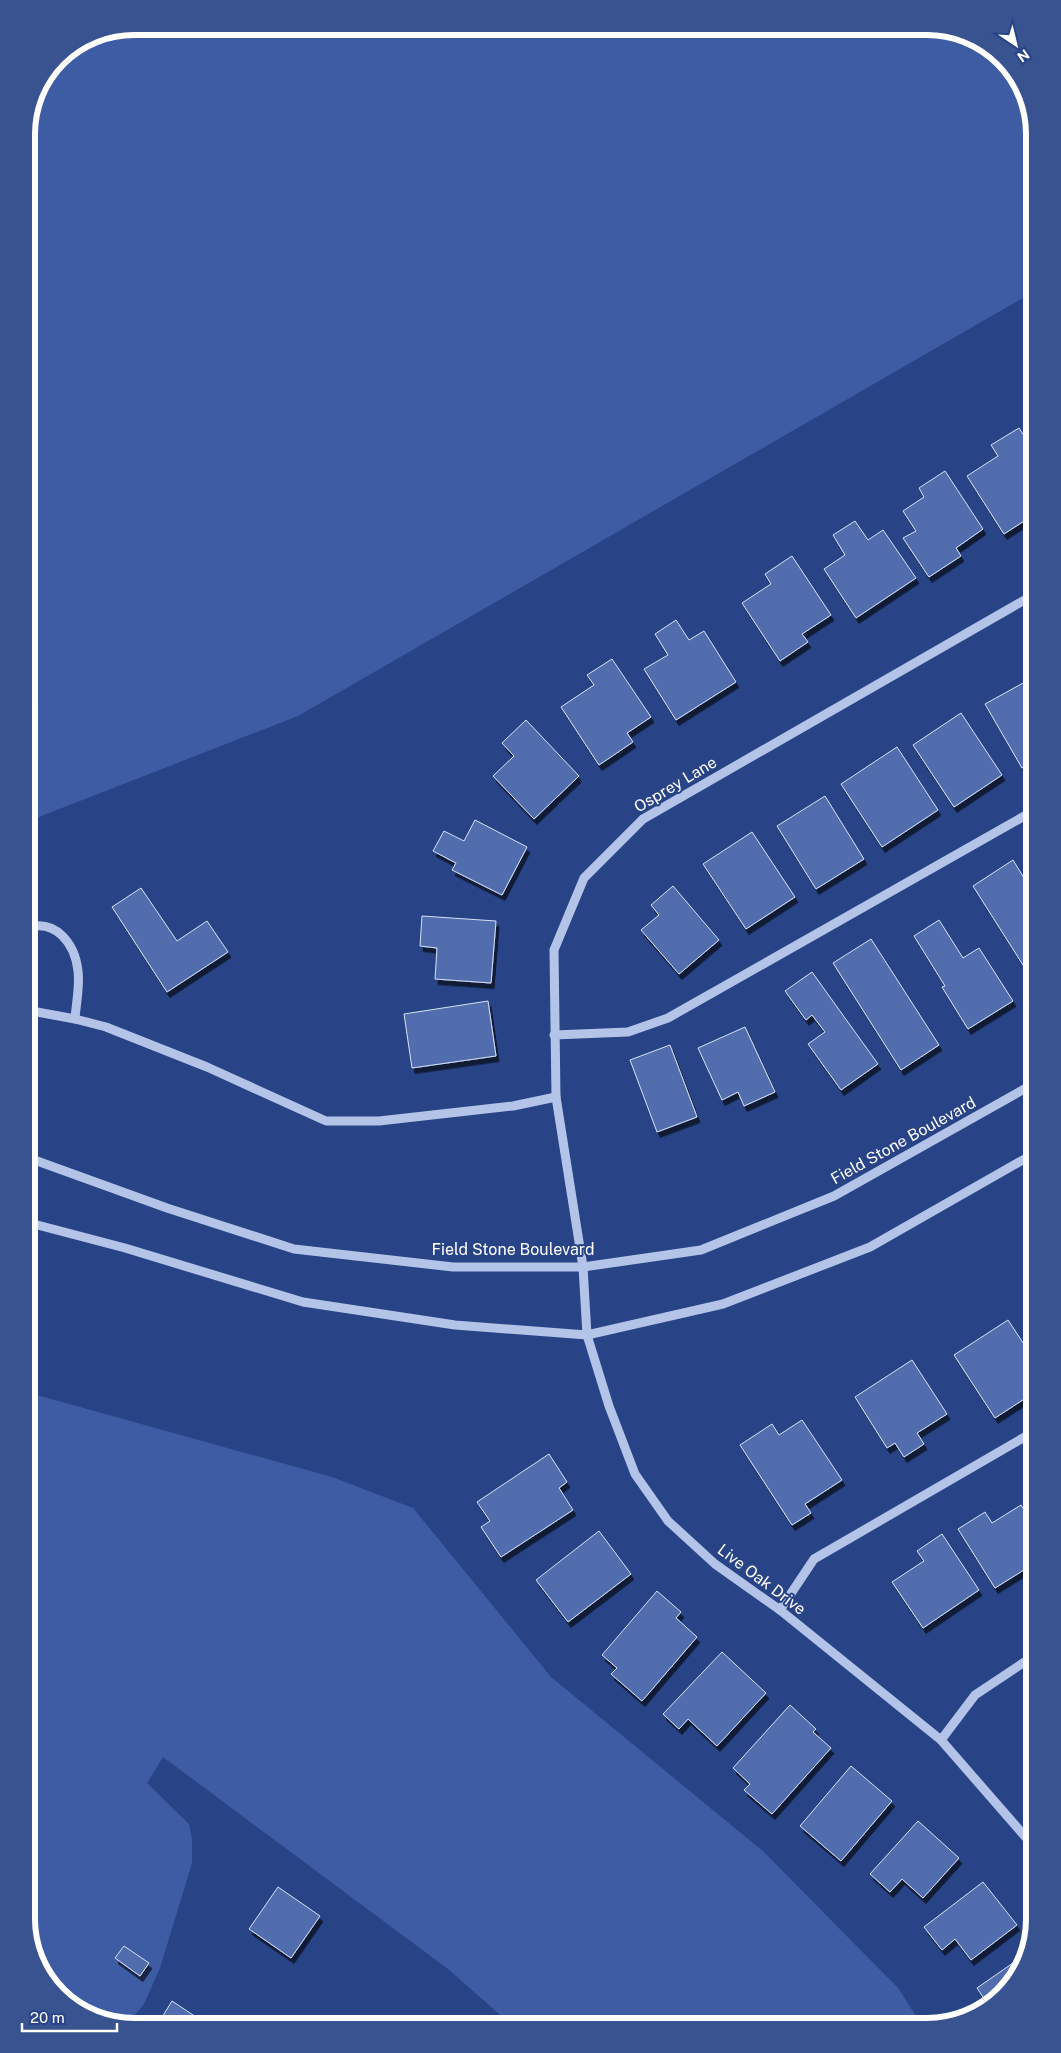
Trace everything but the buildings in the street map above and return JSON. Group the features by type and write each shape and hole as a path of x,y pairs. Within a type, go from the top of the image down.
{"street":[{"name":"Osprey Lane","path":"583,1268 556,1097 554,950 584,878 643,819 1026,599"},
{"path":"554,1036 628,1032 668,1018 1026,815"},
{"path":"35,927 50,926 64,935 73,951 78,972 74,1019"},
{"path":"35,1012 74,1019 106,1028 207,1067 326,1121 379,1121 513,1106 556,1097"},
{"name":"Field Stone Boulevard","path":"35,1160 167,1208 294,1249 452,1267 583,1268 701,1250 834,1196 1026,1088"},
{"path":"35,1224 125,1248 303,1302 455,1325 587,1335 723,1304 870,1247 1026,1158"},
{"name":"Live Oak Drive","path":"583,1268 587,1335 609,1406 635,1474 668,1521 714,1564 780,1610 941,1740 1026,1838"},
{"path":"780,1610 814,1559 1026,1435"},
{"path":"941,1740 975,1695 1026,1661"}],"shaded area":[{"path":"128,35 933,35 959,40 976,48 991,59 991,70 1002,70 1013,85 1023,108 1026,128 1026,296 298,716 35,818 35,128 38,108 45,90 55,74 64,64 85,48 102,40"},
{"path":"35,1394 332,1477 413,1508 551,1677 764,1852 898,1988 917,2018 504,2018 448,1969 163,1757 147,1783 189,1824 192,1839 192,1863 160,1968 144,2004 133,2018 108,2015 85,2005 74,1998 55,1979 40,1951 37,1938 35,1925"}]}
